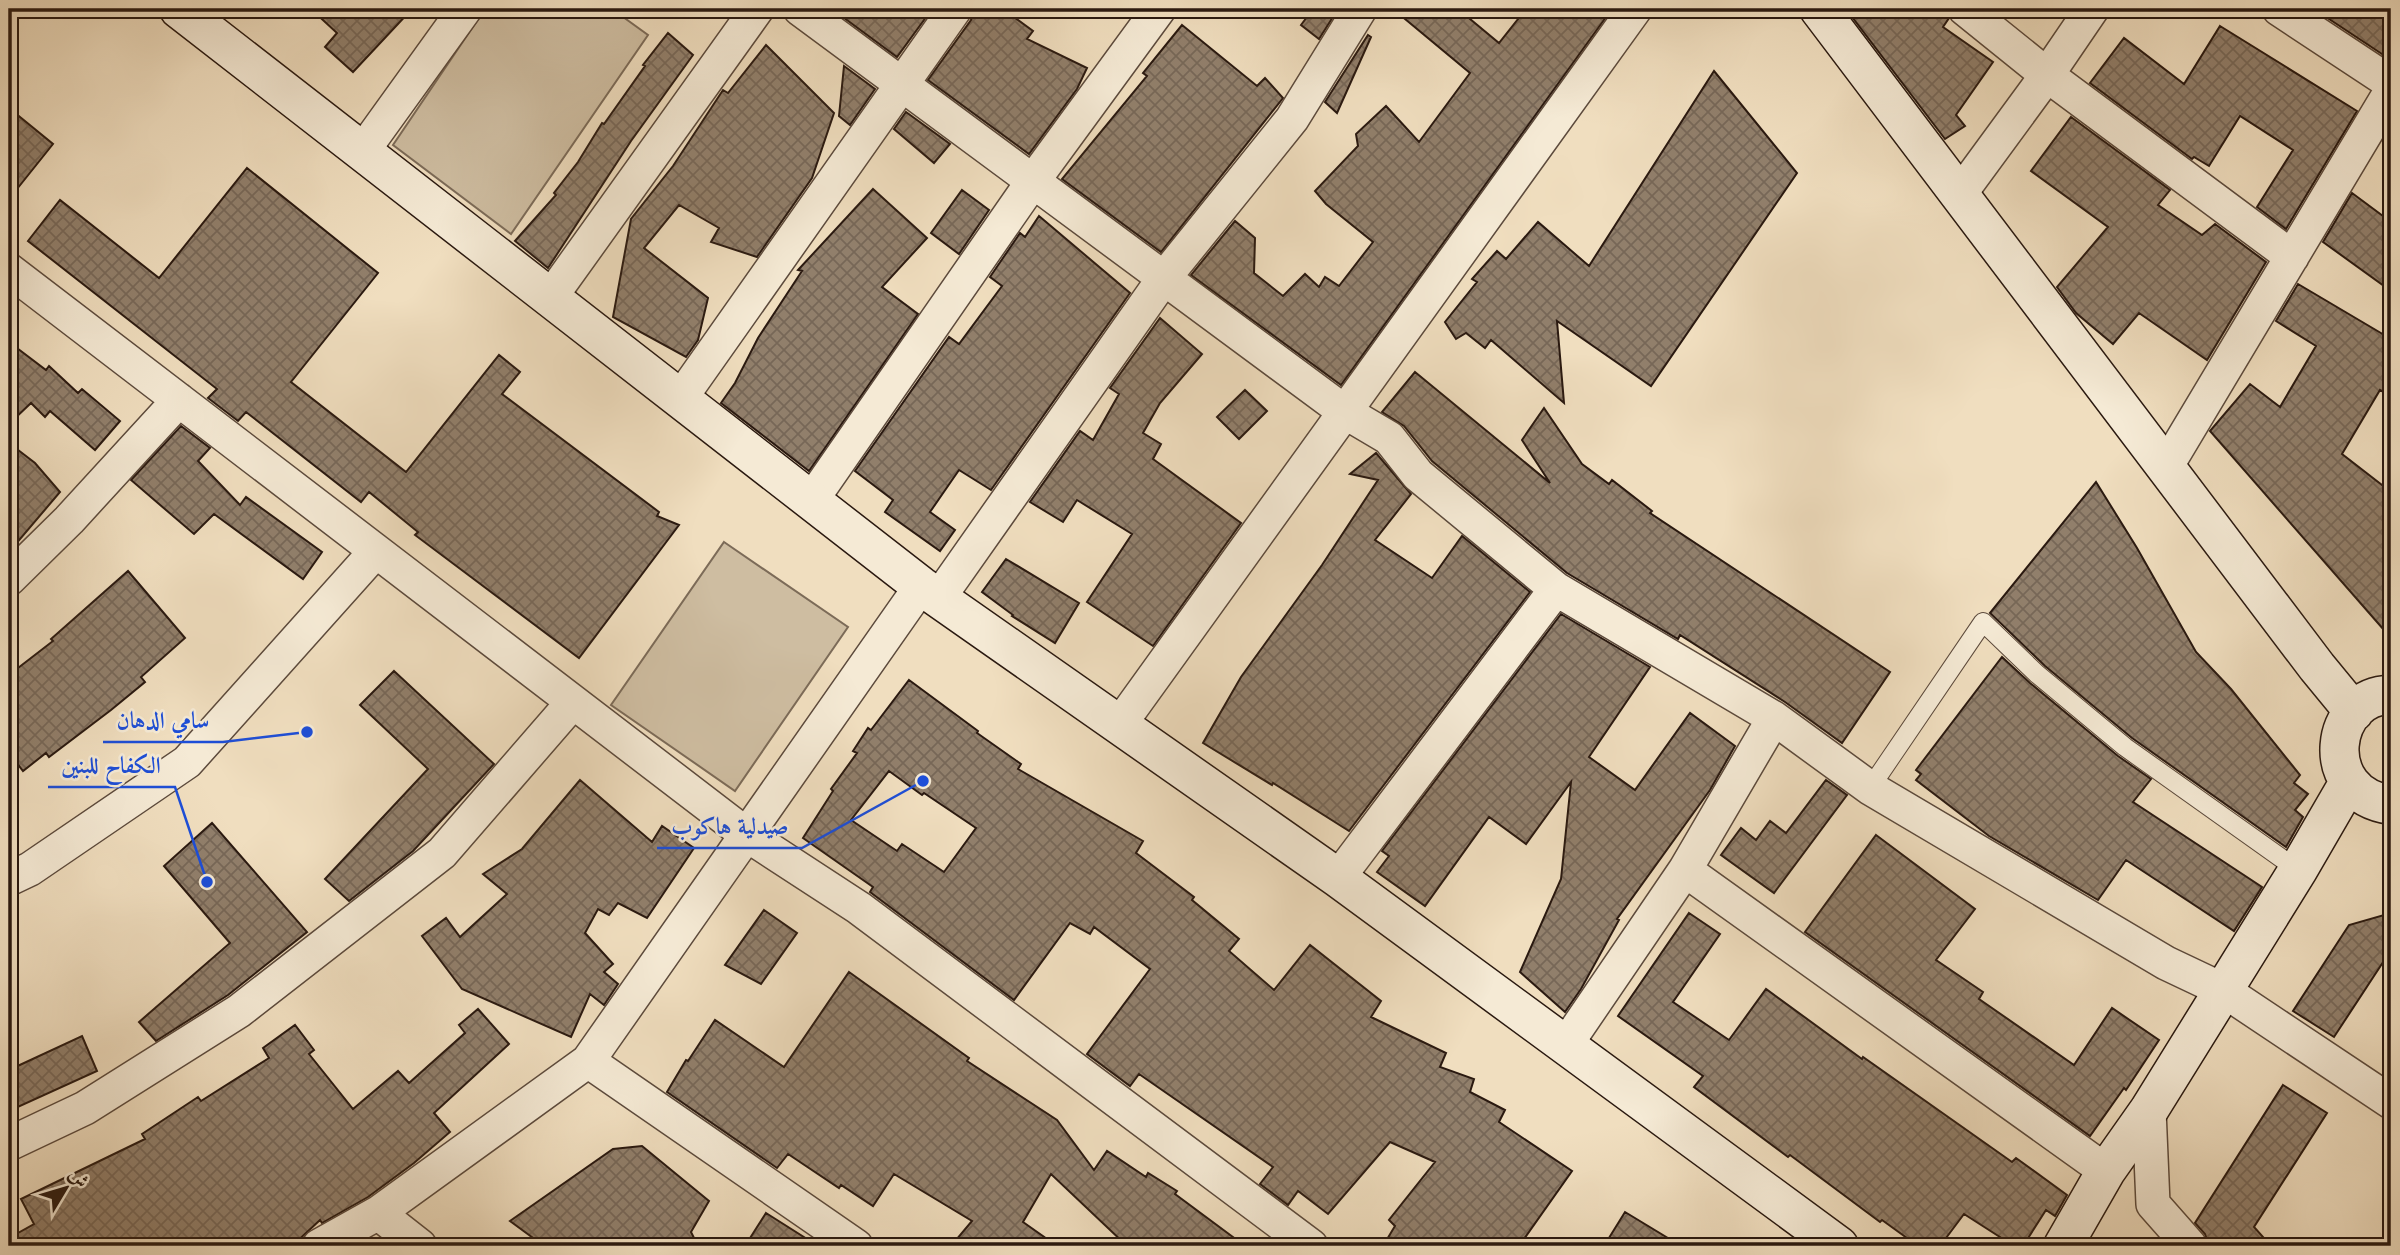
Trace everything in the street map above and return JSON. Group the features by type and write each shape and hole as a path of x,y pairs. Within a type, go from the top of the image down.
{"main road":[{"path":"179,9 929,592 1338,878 1839,1246"},
{"path":"1819,9 2317,667 2380,697 2343,728 2339,746 2341,765 2349,782 2367,799 2391,806"},
{"path":"2063,1246 2106,1171 2149,1110 2298,870 2349,782"}],"street":[{"path":"362,152 465,9"},
{"path":"550,298 757,9"},
{"path":"800,9 1345,412 1389,438 1418,475 1556,589 1774,719 1870,788 2166,963 2223,990 2391,1102"},
{"path":"680,399 955,9"},
{"path":"811,501 1033,181 1159,9"},
{"path":"319,1246 378,1213 588,1061 747,835 1164,278 1292,119 1360,9"},
{"path":"1120,724 1635,9"},
{"path":"1965,9 2047,75 2292,257"},
{"path":"1959,195 2092,9"},
{"path":"2278,9 2391,83"},
{"path":"2166,467 2391,91"},
{"path":"9,271 747,835 859,908 1311,1246"},
{"path":"9,579 69,520 179,400"},
{"path":"9,878 30,869 187,762 376,551"},
{"path":"1338,878 1556,589"},
{"path":"9,1144 85,1108 239,1011 442,853 573,702"},
{"path":"1565,1046 1685,870 1774,719"},
{"path":"1685,870 2106,1171"},
{"path":"588,1061 856,1246"},
{"path":"2149,1110 2153,1204 2190,1246"},
{"path":"378,1213 420,1246"}],"lane":[{"path":"1870,788 1983,622 2037,674 2125,747 2298,870"}],"shaded area":[{"path":"485,9 612,9 648,35 511,234 393,145"},
{"path":"724,542 848,627 735,791 611,705"}],"building":[{"path":"311,9 412,9 353,72 325,47 337,33"},
{"path":"832,9 932,9 897,57"},
{"path":"974,9 1003,9 1033,31 1027,39 1087,68 1077,89 1029,154 928,80 971,20"},
{"path":"1313,9 1338,9 1319,39 1301,25"},
{"path":"1393,9 1458,9 1499,43 1526,9 1604,9 1609,13 1341,385 1191,275 1235,221 1255,238 1254,273 1283,296 1305,274 1319,287 1325,277 1339,286 1373,242 1326,204 1315,191 1358,146 1356,134 1386,106 1419,142 1470,73"},
{"path":"1846,9 1946,9 1949,18 1943,27 1993,62 1956,115 1965,126 1945,139"},
{"path":"2314,9 2366,9 2391,21 2391,60"},
{"path":"1182,25 1257,86 1265,78 1283,98 1161,252 1062,179 1147,76 1143,73"},
{"path":"2220,26 2357,111 2286,229 2257,207 2293,150 2240,116 2209,166 2194,157 2192,159 2090,83 2124,38 2184,84"},
{"path":"668,33 693,55 631,141 548,268 515,241 556,195 554,193 578,162 602,123 604,124"},
{"path":"1368,35 1371,37 1337,113 1325,102"},
{"path":"766,45 834,113 812,178 757,257 711,242 719,228 679,205 644,248 708,298 698,340 686,357 613,317 631,219 673,166 723,90 728,93"},
{"path":"844,66 875,89 850,125 839,116"},
{"path":"1714,71 1797,173 1651,386 1557,321 1564,403 1491,340 1485,348 1466,333 1456,339 1445,322 1477,282 1472,279 1497,251 1506,259 1538,222 1589,266"},
{"path":"9,108 53,144 9,199"},
{"path":"906,112 950,144 934,163 894,129"},
{"path":"2071,117 2170,190 2158,205 2202,235 2215,224 2266,262 2207,360 2139,313 2113,344 2076,313 2057,287 2108,227 2031,171"},
{"path":"247,168 378,273 291,382 406,472 499,355 520,372 502,394 659,512 657,516 679,525 579,658 415,535 418,532 369,492 361,502 246,412 238,421 208,398 217,389 28,241 60,200 159,278"},
{"path":"873,189 927,238 882,287 918,314 809,471 721,403 735,383 758,338 802,271 798,270"},
{"path":"962,190 989,210 959,254 931,233"},
{"path":"2352,193 2391,222 2391,291 2323,242"},
{"path":"1039,216 1130,293 991,490 959,470 930,512 955,530 940,551 885,512 893,500 855,471 949,337 959,344 1002,286 990,277 1020,233 1025,237"},
{"path":"2298,284 2391,339 2391,397 2380,390 2342,454 2391,492 2391,638 2210,431 2250,384 2280,407 2316,346 2276,321"},
{"path":"1160,318 1202,354 1160,403 1143,433 1161,444 1153,459 1241,523 1153,646 1087,602 1132,534 1077,500 1063,522 1030,502 1080,431 1093,440 1119,394 1110,388"},
{"path":"9,342 46,370 49,366 78,393 82,389 120,421 95,450 50,411 45,417 31,403 9,424"},
{"path":"1415,372 1550,483 1522,440 1544,408 1582,464 1609,484 1612,480 1652,511 1650,513 1890,672 1842,743 1785,702 1680,635 1678,639 1567,573 1432,461 1404,426 1382,412"},
{"path":"1245,390 1267,411 1239,439 1217,417"},
{"path":"181,426 210,448 198,461 240,505 246,497 322,552 303,579 214,514 194,534 131,480"},
{"path":"9,443 35,463 60,492 9,552"},
{"path":"1376,453 1411,494 1375,540 1432,578 1462,536 1530,592 1349,831 1203,743 1241,677 1322,565 1378,480 1350,474"},
{"path":"2096,482 2196,652 2231,689 2300,775 2294,783 2308,794 2295,810 2303,817 2286,847 2132,738 2045,666 1990,613"},
{"path":"1006,559 1079,603 1055,643 1012,616 982,592"},
{"path":"128,571 185,638 141,677 145,682 111,710 49,757 46,753 23,771 9,753 9,675 53,641 51,639"},
{"path":"1561,614 1650,667 1589,757 1635,790 1690,713 1735,746 1710,790 1617,919 1619,920 1581,989 1565,1012 1520,972 1561,879 1571,782 1526,844 1489,817 1425,906 1377,872 1389,856 1382,851"},
{"path":"2002,657 2118,756 2151,779 2133,802 2262,887 2234,931 2126,860 2098,900 1989,836 1916,780 1921,774 1916,770"},
{"path":"394,671 494,764 413,851 349,901 325,879 428,769 360,705"},
{"path":"909,680 1021,764 1018,769 1143,841 1136,853 1194,897 1192,900 1239,939 1229,951 1274,990 1310,945 1381,1001 1371,1017 1446,1053 1440,1067 1474,1079 1470,1092 1505,1110 1499,1122 1572,1171 1519,1246 1383,1246 1395,1226 1389,1220 1435,1162 1390,1142 1328,1214 1298,1191 1288,1205 1260,1184 1273,1167 1139,1074 1130,1086 1087,1054 1150,969 1094,927 1090,934 1070,923 1014,1000 870,892 873,887 803,838 833,791 831,789 857,753 853,751 868,728 871,730","holes":["889,771 922,795 924,793 976,828 944,872 902,844 897,851 851,820"]},
{"path":"580,780 652,842 662,826 694,848 647,918 618,903 609,915 598,909 585,933 613,964 604,972 618,984 604,1005 590,994 571,1037 462,989 422,936 446,918 460,937 507,894 483,874 522,849"},
{"path":"1826,780 1847,795 1774,893 1721,855 1741,828 1756,840 1770,821 1786,833"},
{"path":"212,823 307,932 228,995 156,1041 139,1022 230,943 164,866"},
{"path":"1876,835 1975,909 1936,960 1983,992 1979,999 2074,1065 2112,1008 2159,1040 2126,1090 2124,1088 2090,1136 1805,932"},
{"path":"764,910 797,933 761,984 725,965"},
{"path":"1689,913 1720,934 1673,1002 1729,1040 1766,989 2012,1162 2016,1158 2067,1195 2055,1216 2046,1210 2023,1246 2014,1246 1964,1214 1940,1246 1918,1246 1882,1220 1880,1222 1790,1155 1788,1157 1694,1087 1703,1076 1618,1016"},
{"path":"2391,913 2391,950 2334,1037 2293,1011 2349,925"},
{"path":"849,972 969,1058 967,1061 1057,1120 1094,1170 1107,1151 1146,1177 1148,1173 1177,1191 1175,1194 1245,1246 1127,1246 1051,1174 1023,1222 1057,1246 951,1246 972,1221 894,1174 873,1206 841,1185 839,1188 788,1154 777,1168 667,1092 715,1020 784,1067"},
{"path":"478,1009 509,1044 434,1113 450,1132 368,1197 322,1223 320,1220 292,1246 9,1246 9,1238 34,1224 21,1199 145,1139 142,1134 198,1097 201,1101 269,1058 263,1048 295,1025 314,1050 309,1054 353,1109 398,1071 409,1083 465,1033 459,1025"},
{"path":"82,1036 97,1071 9,1111 9,1070"},
{"path":"2283,1085 2327,1113 2254,1227 2271,1246 2209,1246 2205,1234 2195,1223"},
{"path":"642,1146 709,1201 691,1232 698,1246 544,1246 510,1221 613,1149"},
{"path":"1625,1212 1681,1246 1604,1246"},
{"path":"766,1213 818,1246 745,1246"}],"place":[{"name":"سامي الدهان","path":"307,732"},
{"name":"صيدلية هاكوب","path":"923,781"},
{"name":"الكفاح للبنين","path":"207,882"}]}
